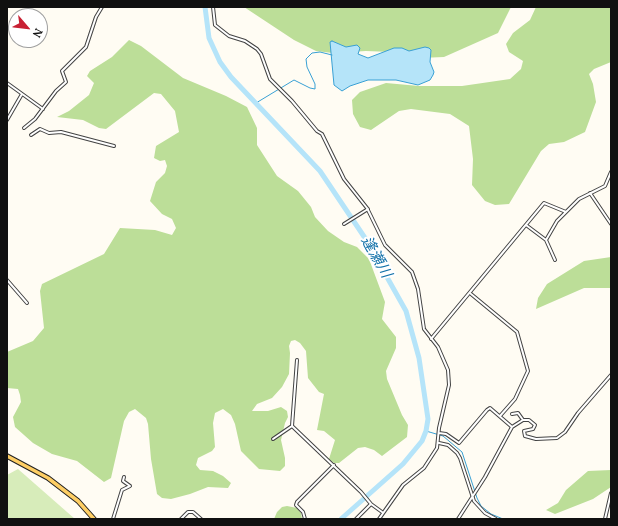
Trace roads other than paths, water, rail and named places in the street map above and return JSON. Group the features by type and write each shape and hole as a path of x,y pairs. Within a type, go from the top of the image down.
{"main road":[{"path":"7,456 38,471 58,485 78,501 94,519"}],"street":[{"path":"24,128 35,119 66,82 62,71 86,47 96,17 102,7"},
{"path":"213,7 214,22 218,28 229,36 252,45 261,54 270,79 322,134 344,179 368,210 387,248 406,264 414,277 418,288 424,329 441,354 449,376 449,385 437,448 424,468 403,485 380,518 376,519"},
{"path":"7,83 43,108"},
{"path":"7,120 22,94"},
{"path":"31,135 40,129 49,133 61,132 114,146"},
{"path":"546,240 552,228 579,199 605,186 611,172"},
{"path":"590,193 611,224"},
{"path":"431,339 470,294 544,203 566,212"},
{"path":"344,224 368,210"},
{"path":"526,225 546,240 555,260"},
{"path":"7,280 27,303"},
{"path":"470,294 517,332 517,339 522,348 528,371 515,399 500,416"},
{"path":"292,426 297,360"},
{"path":"458,519 512,427 523,420 529,420 535,425 533,429 524,431 525,436 536,439 558,438 565,432 611,375"},
{"path":"439,434 446,434 459,443 488,409 491,409 512,427"},
{"path":"512,414 518,413 523,420"},
{"path":"273,439 292,426"},
{"path":"292,426 334,465 363,494 370,504 383,512"},
{"path":"438,442 448,445 460,458 482,510 496,519"},
{"path":"305,519 303,512 296,503 334,465"},
{"path":"114,519 122,490 130,486 123,481 124,477"},
{"path":"605,519 611,493"},
{"path":"356,519 370,504"},
{"path":"181,519 188,512 192,512 201,519"}],"water":[{"path":"332,41 346,47 357,45 360,48 358,54 368,58 394,48 402,48 409,51 425,47 429,48 431,50 430,62 434,72 430,80 418,85 396,80 368,80 350,86 342,91 334,85 330,42"}],"waterway":[{"name":"逢瀬川","path":"205,7 209,38 220,62 231,77 320,171 365,238 406,311 419,358 428,419 426,431 422,441 403,464 341,519"},
{"path":"256,103 294,80 315,89 315,84 307,67 306,59 312,53 320,52 332,55"},
{"path":"426,431 443,436 462,452 481,506 491,514 503,519"}]}
